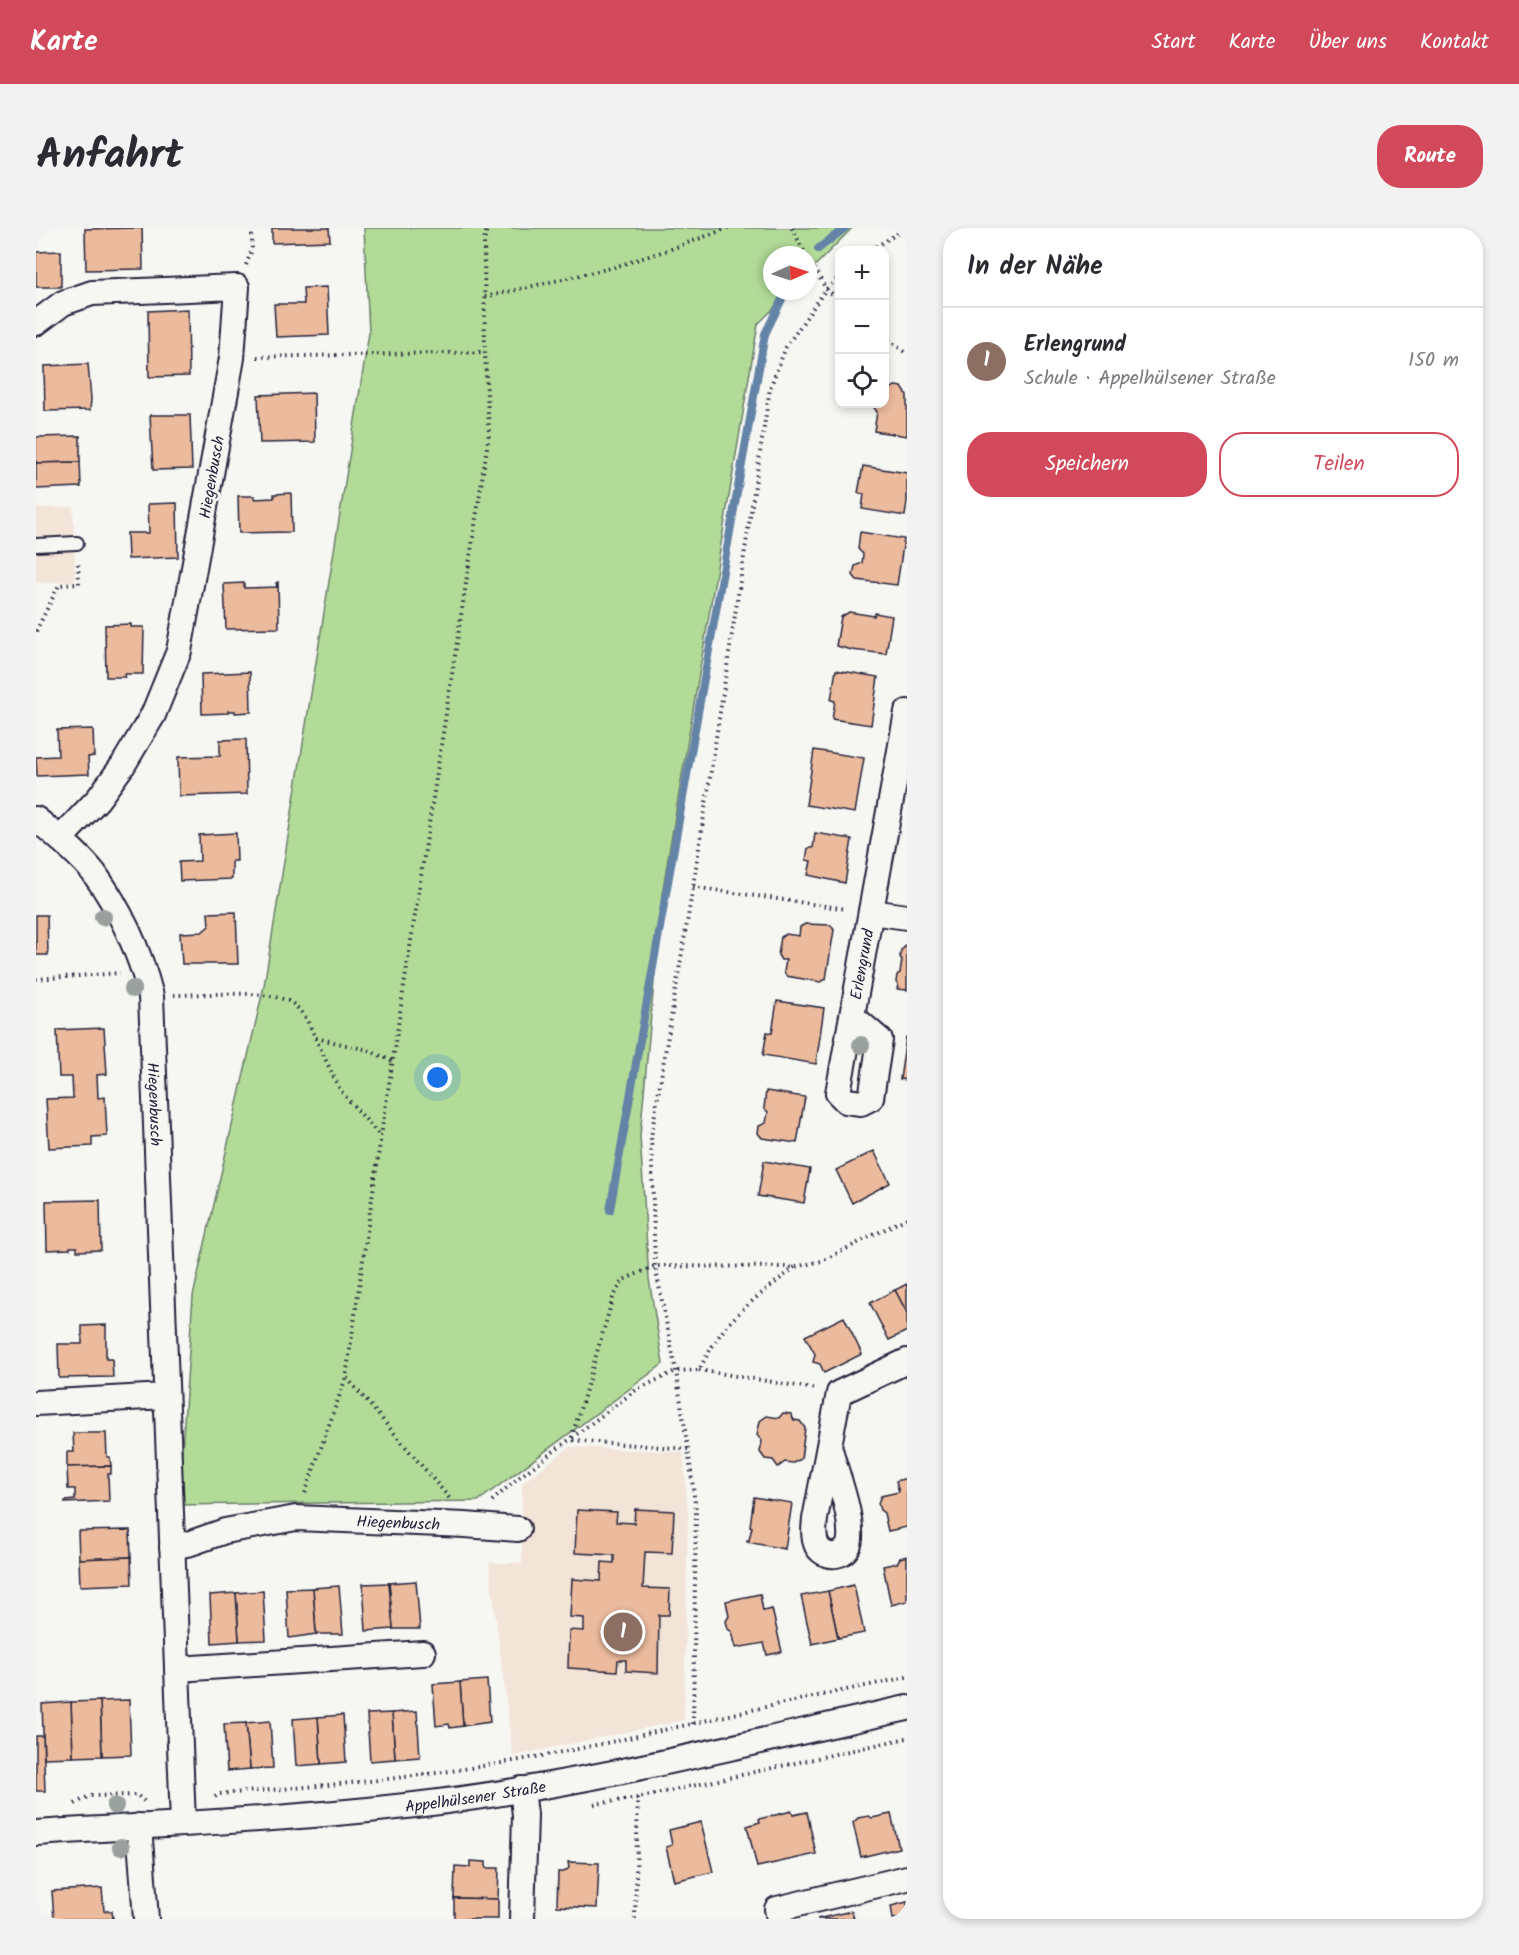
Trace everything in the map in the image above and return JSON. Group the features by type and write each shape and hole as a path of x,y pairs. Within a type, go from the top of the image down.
{"street":[{"path":"36,323 63,303 92,293 237,287"},
{"name":"Hiegenbusch","path":"60,838 98,799 123,765 153,715 179,651 232,358 237,287"},
{"name":"Erlengrund","path":"852,1016 907,712"},
{"name":"Hiegenbusch","path":"36,819 60,838 93,873 120,916 144,971 151,996 183,1823"},
{"name":"Erlengrund","path":"871,912 907,917"},
{"path":"830,1449 840,1393 907,1361"},
{"path":"36,1403 166,1396"},
{"name":"Hiegenbusch","path":"172,1547 225,1531 296,1518 518,1529"},
{"path":"177,1669 423,1653"},
{"name":"Appelhülsener Straße","path":"36,1833 144,1816 183,1823 336,1814 441,1802 632,1769 907,1708"},
{"path":"522,1789 525,1815 522,1919"},
{"path":"144,1816 146,1919"},
{"path":"779,1919 777,1909 907,1878"}],"lane":[{"path":"36,545 77,543"}],"path":[{"path":"237,287 252,250 252,228"},
{"path":"296,1518 346,1377 392,1061 489,434 485,352 484,242 487,228"},
{"path":"485,297 610,268 728,228"},
{"path":"792,228 802,246"},
{"path":"877,246 906,228"},
{"path":"817,273 826,289 835,296"},
{"path":"693,1724 696,1511 676,1371 655,1266 651,1137 693,887 770,388 786,347 826,289 835,281"},
{"path":"889,339 907,354"},
{"path":"232,358 485,352"},
{"path":"36,631 59,585 79,584 77,543"},
{"path":"693,887 871,912"},
{"path":"36,979 121,973"},
{"path":"166,995 266,994 289,1001 306,1018 340,1090 381,1136"},
{"path":"316,1038 368,1050 392,1061"},
{"path":"571,1440 613,1298 623,1280 655,1266 795,1267 822,1261 907,1218"},
{"path":"699,1370 727,1326 744,1308 795,1267"},
{"path":"346,1377 451,1498 465,1525 518,1478 636,1390 676,1371 699,1370 840,1393"},
{"path":"571,1440 688,1449"},
{"path":"219,1794 333,1785 436,1774 492,1765 625,1740 907,1677"},
{"path":"72,1806 89,1796 137,1795 144,1816"},
{"path":"634,1919 638,1798"}],"shaded area":[{"path":"73,507 75,581 36,583 36,508"},
{"path":"570,1447 683,1452 688,1513 684,1720 513,1756 489,1563 522,1563 522,1483"}],"green space":[{"path":"364,228 852,228 817,264 817,246 763,246 763,300 782,300 758,324 662,894 640,1136 649,1279 663,1364 478,1501 178,1505 193,1296 264,986 369,333"}],"building":[{"path":"142,228 143,269 86,270 85,229"},
{"path":"272,228 329,228 330,241 272,243"},
{"path":"61,251 61,287 36,287 36,252"},
{"path":"327,287 329,335 276,337 274,304 304,304 303,288"},
{"path":"188,309 189,376 149,377 148,311"},
{"path":"88,364 90,410 45,411 44,366"},
{"path":"895,386 902,387 907,395 907,436 874,431 877,412 874,408 889,408 889,390"},
{"path":"314,393 315,442 260,443 258,395"},
{"path":"150,415 190,415 192,469 153,470"},
{"path":"80,436 80,462 36,463 36,437"},
{"path":"80,462 81,487 36,489 36,463"},
{"path":"863,466 907,473 905,516 862,509 864,494 858,493"},
{"path":"291,493 292,532 239,533 238,496 254,496 254,499 274,498 274,494"},
{"path":"177,503 178,557 128,559 127,533 149,533 148,504"},
{"path":"860,532 904,539 897,585 857,580 853,575 855,566 862,563 863,554 858,549"},
{"path":"278,582 279,628 226,629 224,584 244,583 244,588 277,587"},
{"path":"849,612 892,616 886,654 836,646 841,617"},
{"path":"131,624 131,627 144,627 143,674 106,677 105,625"},
{"path":"836,670 878,677 871,725 832,719 835,701 831,700"},
{"path":"250,672 251,712 228,711 228,713 202,714 201,674"},
{"path":"93,729 94,756 88,757 89,774 37,776 36,757 58,756 57,730"},
{"path":"246,739 247,794 179,796 178,757 220,756 220,740"},
{"path":"814,750 864,758 855,813 806,805"},
{"path":"236,833 237,861 232,861 232,879 180,881 179,862 200,861 199,835"},
{"path":"815,833 852,839 845,883 808,875 811,861 806,860 808,848 813,848"},
{"path":"236,912 238,964 182,964 180,933 202,932 209,926 208,913"},
{"path":"36,915 47,915 48,955 36,955"},
{"path":"805,924 831,925 834,930 826,979 821,982 786,976 784,972 786,960 781,960 778,955 781,937 786,934 799,936 800,927"},
{"path":"907,945 907,990 897,989 896,982 897,975 900,973 901,950"},
{"path":"777,1001 824,1008 816,1064 763,1055 767,1032 772,1033"},
{"path":"104,1028 107,1074 97,1075 98,1098 105,1097 107,1136 92,1137 92,1146 49,1148 46,1099 73,1098 72,1077 59,1077 57,1030"},
{"path":"907,1037 907,1080 900,1079"},
{"path":"766,1091 805,1097 797,1143 762,1138 758,1133 759,1126 766,1123 768,1112 764,1108"},
{"path":"874,1151 890,1183 852,1203 836,1170"},
{"path":"764,1161 810,1169 804,1203 758,1196"},
{"path":"100,1200 101,1250 77,1251 77,1247 70,1247 70,1249 47,1250 46,1201"},
{"path":"907,1284 907,1313 895,1290"},
{"path":"895,1290 907,1313 907,1331 889,1340 870,1303"},
{"path":"844,1317 862,1354 824,1373 820,1364 813,1362 815,1354 805,1336"},
{"path":"106,1325 106,1359 112,1359 113,1377 59,1378 58,1344 82,1344 82,1326"},
{"path":"783,1413 791,1414 794,1420 800,1421 805,1428 801,1459 793,1463 785,1462 778,1467 773,1460 765,1459 760,1452 762,1441 757,1435 760,1421 767,1416 779,1418"},
{"path":"73,1433 106,1433 107,1457 110,1457 111,1466 67,1467 67,1452 74,1452"},
{"path":"111,1466 111,1474 108,1474 109,1501 65,1503 65,1501 75,1500 75,1489 68,1489 67,1467"},
{"path":"907,1478 907,1527 888,1531 884,1513 880,1510 878,1503 881,1496 899,1492 896,1481"},
{"path":"754,1497 792,1503 785,1549 747,1542 752,1527 750,1526"},
{"path":"635,1509 674,1511 672,1553 645,1552 643,1588 670,1589 669,1615 659,1615 658,1673 626,1671 626,1660 618,1660 617,1671 568,1668 569,1630 584,1631 584,1618 570,1617 572,1579 601,1581 602,1562 614,1563 614,1555 575,1553 577,1510 617,1512 616,1522 634,1523"},
{"path":"130,1530 131,1557 79,1559 78,1531"},
{"path":"907,1556 907,1601 891,1605 883,1566 897,1563 900,1558"},
{"path":"131,1557 132,1584 80,1586 79,1559"},
{"path":"416,1581 420,1629 393,1629 389,1583"},
{"path":"389,1583 393,1629 366,1631 363,1584"},
{"path":"854,1585 864,1633 838,1638 828,1591"},
{"path":"339,1586 343,1634 316,1634 313,1588"},
{"path":"313,1588 316,1634 289,1638 286,1589"},
{"path":"263,1591 266,1640 239,1641 236,1593"},
{"path":"828,1591 838,1638 812,1644 801,1596"},
{"path":"236,1593 239,1641 212,1643 210,1595"},
{"path":"760,1594 763,1611 772,1609 782,1652 767,1655 764,1643 736,1648 732,1632 728,1629 726,1621 729,1616 726,1601"},
{"path":"487,1680 490,1722 463,1726 460,1682"},
{"path":"460,1682 463,1726 450,1728 449,1724 436,1726 433,1684"},
{"path":"129,1700 131,1755 102,1756 100,1701"},
{"path":"100,1701 102,1756 73,1757 71,1702"},
{"path":"71,1702 73,1757 44,1758 42,1704"},
{"path":"417,1711 420,1757 395,1759 392,1713"},
{"path":"392,1713 395,1759 370,1761 367,1714"},
{"path":"343,1715 346,1762 321,1764 318,1717"},
{"path":"318,1717 321,1764 296,1766 293,1719"},
{"path":"270,1721 273,1768 250,1769 246,1723"},
{"path":"246,1723 250,1769 227,1771 224,1724"},
{"path":"36,1736 43,1736 45,1791 36,1791"},
{"path":"792,1811 793,1815 807,1812 816,1854 757,1867 747,1826 760,1822 759,1819"},
{"path":"891,1814 899,1848 861,1857 853,1823 858,1818"},
{"path":"701,1822 713,1872 674,1881 666,1847 672,1845 669,1830"},
{"path":"470,1861 486,1862 486,1868 499,1868 498,1899 454,1898 455,1866 470,1867"},
{"path":"568,1862 599,1863 597,1908 557,1906 558,1872 564,1872 569,1868"},
{"path":"102,1888 104,1911 112,1911 113,1919 54,1919 52,1891"},
{"path":"454,1898 498,1899 498,1919 454,1919"},
{"path":"907,1902 907,1919 893,1919 891,1906"},
{"path":"852,1911 854,1919 817,1919"}],"waterway":[{"path":"818,249 845,228"},
{"path":"610,1210 765,334 782,300"}],"place":[{"name":"Erlengrund","path":"623,1632"}]}
